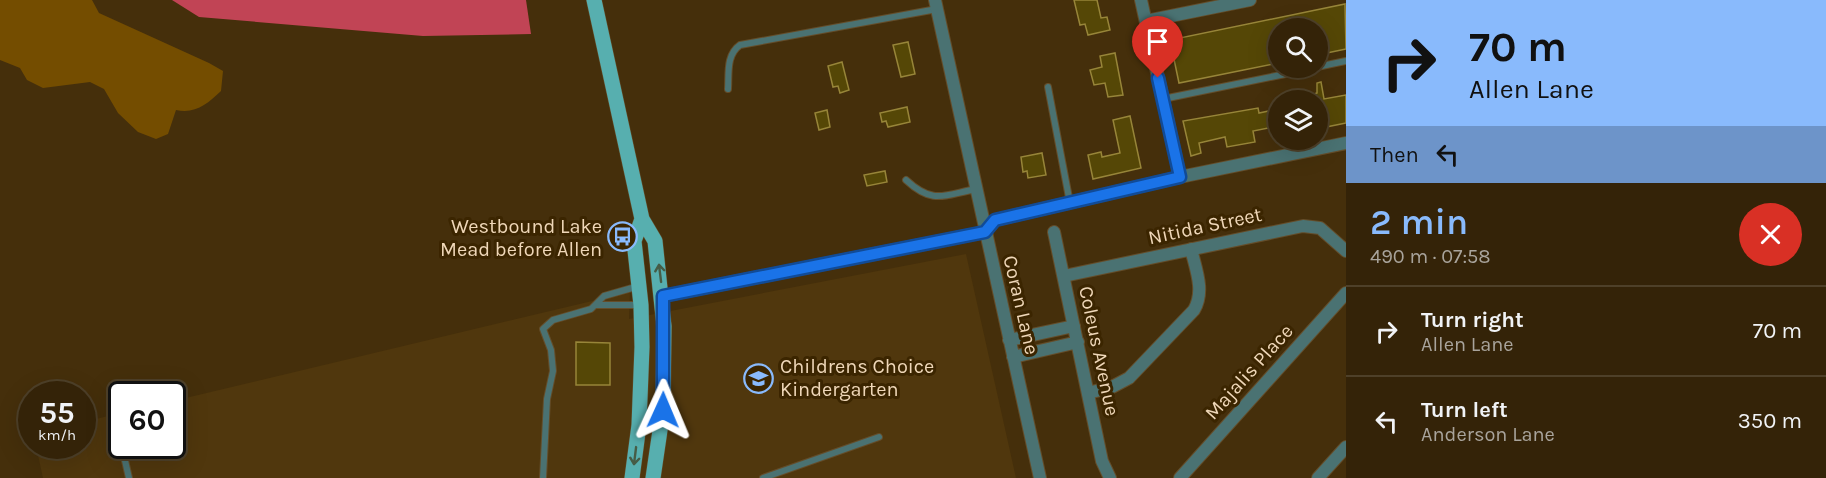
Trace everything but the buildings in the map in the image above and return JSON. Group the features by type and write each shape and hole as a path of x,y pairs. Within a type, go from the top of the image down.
{"main road":[{"path":"594,0 642,219 655,241 663,296 663,410 653,478"},
{"path":"632,478 641,384 641,305 634,241 642,219"}],"street":[{"path":"1141,0 1180,177"},
{"path":"1146,21 1250,0"},
{"name":"Coran Lane","path":"936,5 1040,478"},
{"path":"663,296 985,232 995,220 1180,177 1346,143"},
{"name":"Nitida Street","path":"1064,276 1310,225 1326,231 1346,251"},
{"name":"Coleus Avenue","path":"1054,232 1102,461 1110,478"},
{"path":"1088,393 1112,387 1129,378 1194,310 1200,289 1191,249"},
{"name":"Majalis Place","path":"1180,478 1346,293"},
{"path":"1009,340 1074,326"},
{"path":"1013,357 1078,342"},
{"path":"1318,478 1346,447"}],"lane":[{"path":"728,89 730,59 733,50 740,45 936,5"},
{"path":"1328,65 1346,61"},
{"path":"1163,99 1268,77"},
{"path":"1048,87 1071,203"},
{"path":"906,180 922,195 934,197 976,189"},
{"path":"596,305 604,297 639,286"},
{"path":"543,478 547,399 553,364 551,350 543,329 553,320 596,305 641,305"},
{"path":"763,478 879,437"},
{"path":"125,459 129,478"}],"shaded area":[{"path":"0,0 92,0 99,13 223,71 221,91 206,104 195,109 176,110 168,134 156,139 138,132 118,113 104,89 90,82 43,88 27,80 20,68 0,60"},
{"path":"172,0 526,0 531,34 423,36 199,17"},
{"path":"966,254 1016,478 43,478 39,459 96,459 96,419 108,416 108,459 186,459 186,398 630,292 629,319"}],"place":[{"name":"Westbound Lake Mead before Allen","path":"623,237"},
{"name":"Childrens Choice Kindergarten","path":"759,378"}],"route":[{"path":"663,410 663,296 985,232 995,220 1180,177 1158,78"}]}
